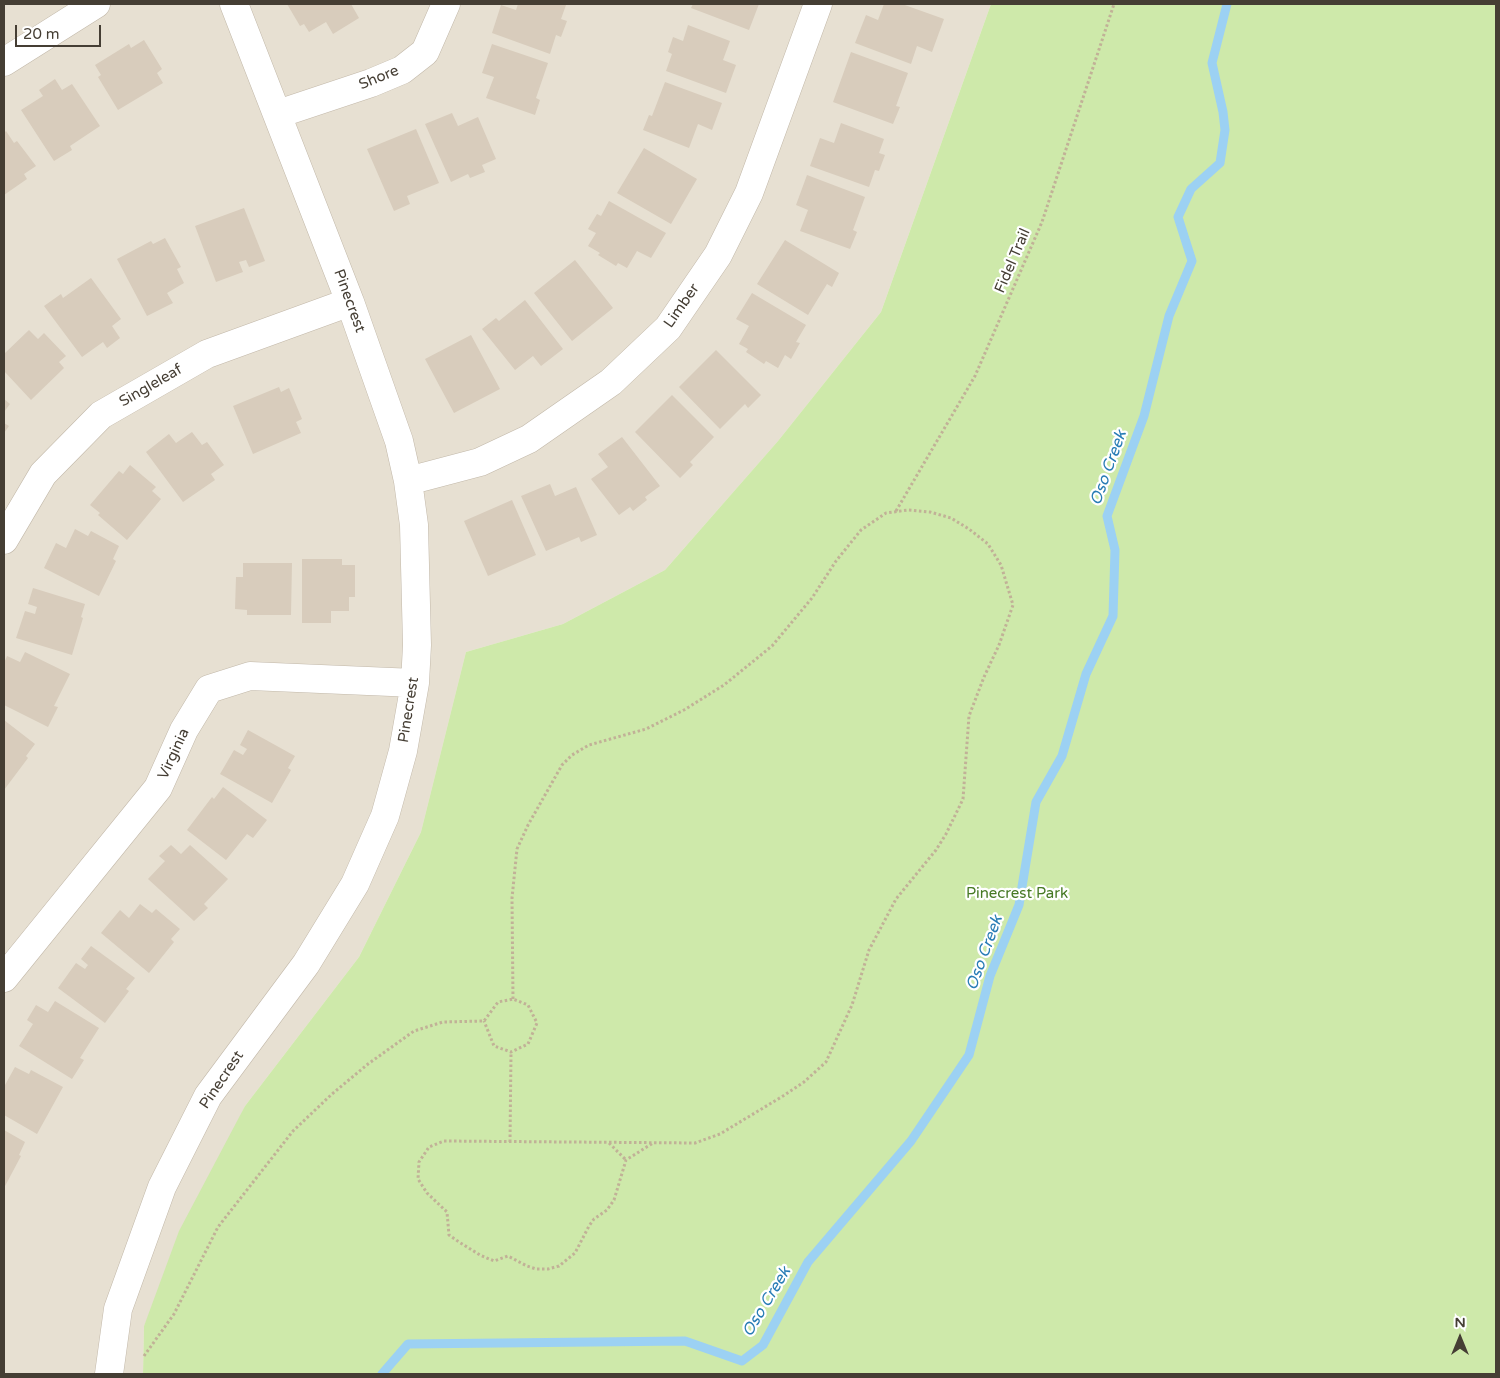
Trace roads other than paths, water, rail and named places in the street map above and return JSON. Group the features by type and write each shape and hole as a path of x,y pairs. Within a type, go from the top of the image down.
{"street":[{"path":"4,62 96,4"},
{"name":"Pinecrest","path":"109,1374 118,1309 162,1187 208,1096 306,964 355,884 385,816 403,751 415,683 417,645 414,525 408,481 399,441 350,302 234,4"},
{"name":"Shore","path":"278,114 371,83 402,70 425,52 446,4"},
{"name":"Limber","path":"408,481 480,462 528,439 611,382 668,328 718,255 750,194 818,4"},
{"name":"Singleleaf","path":"4,540 43,474 101,415 207,354 350,302"},
{"name":"Virginia","path":"4,978 158,788 184,730 209,689 250,676 415,683"}],"waterway":[{"name":"Oso Creek","path":"382,1374 408,1344 685,1341 742,1361 763,1345 808,1262 911,1141 969,1055 990,976 1019,905 1036,802 1062,756 1086,674 1113,616 1115,550 1107,516 1144,416 1169,316 1192,261 1178,217 1191,189 1220,163 1225,130 1212,63 1227,4"}],"park label":[{"name":"Pinecrest Park","path":"1017,894"}]}
